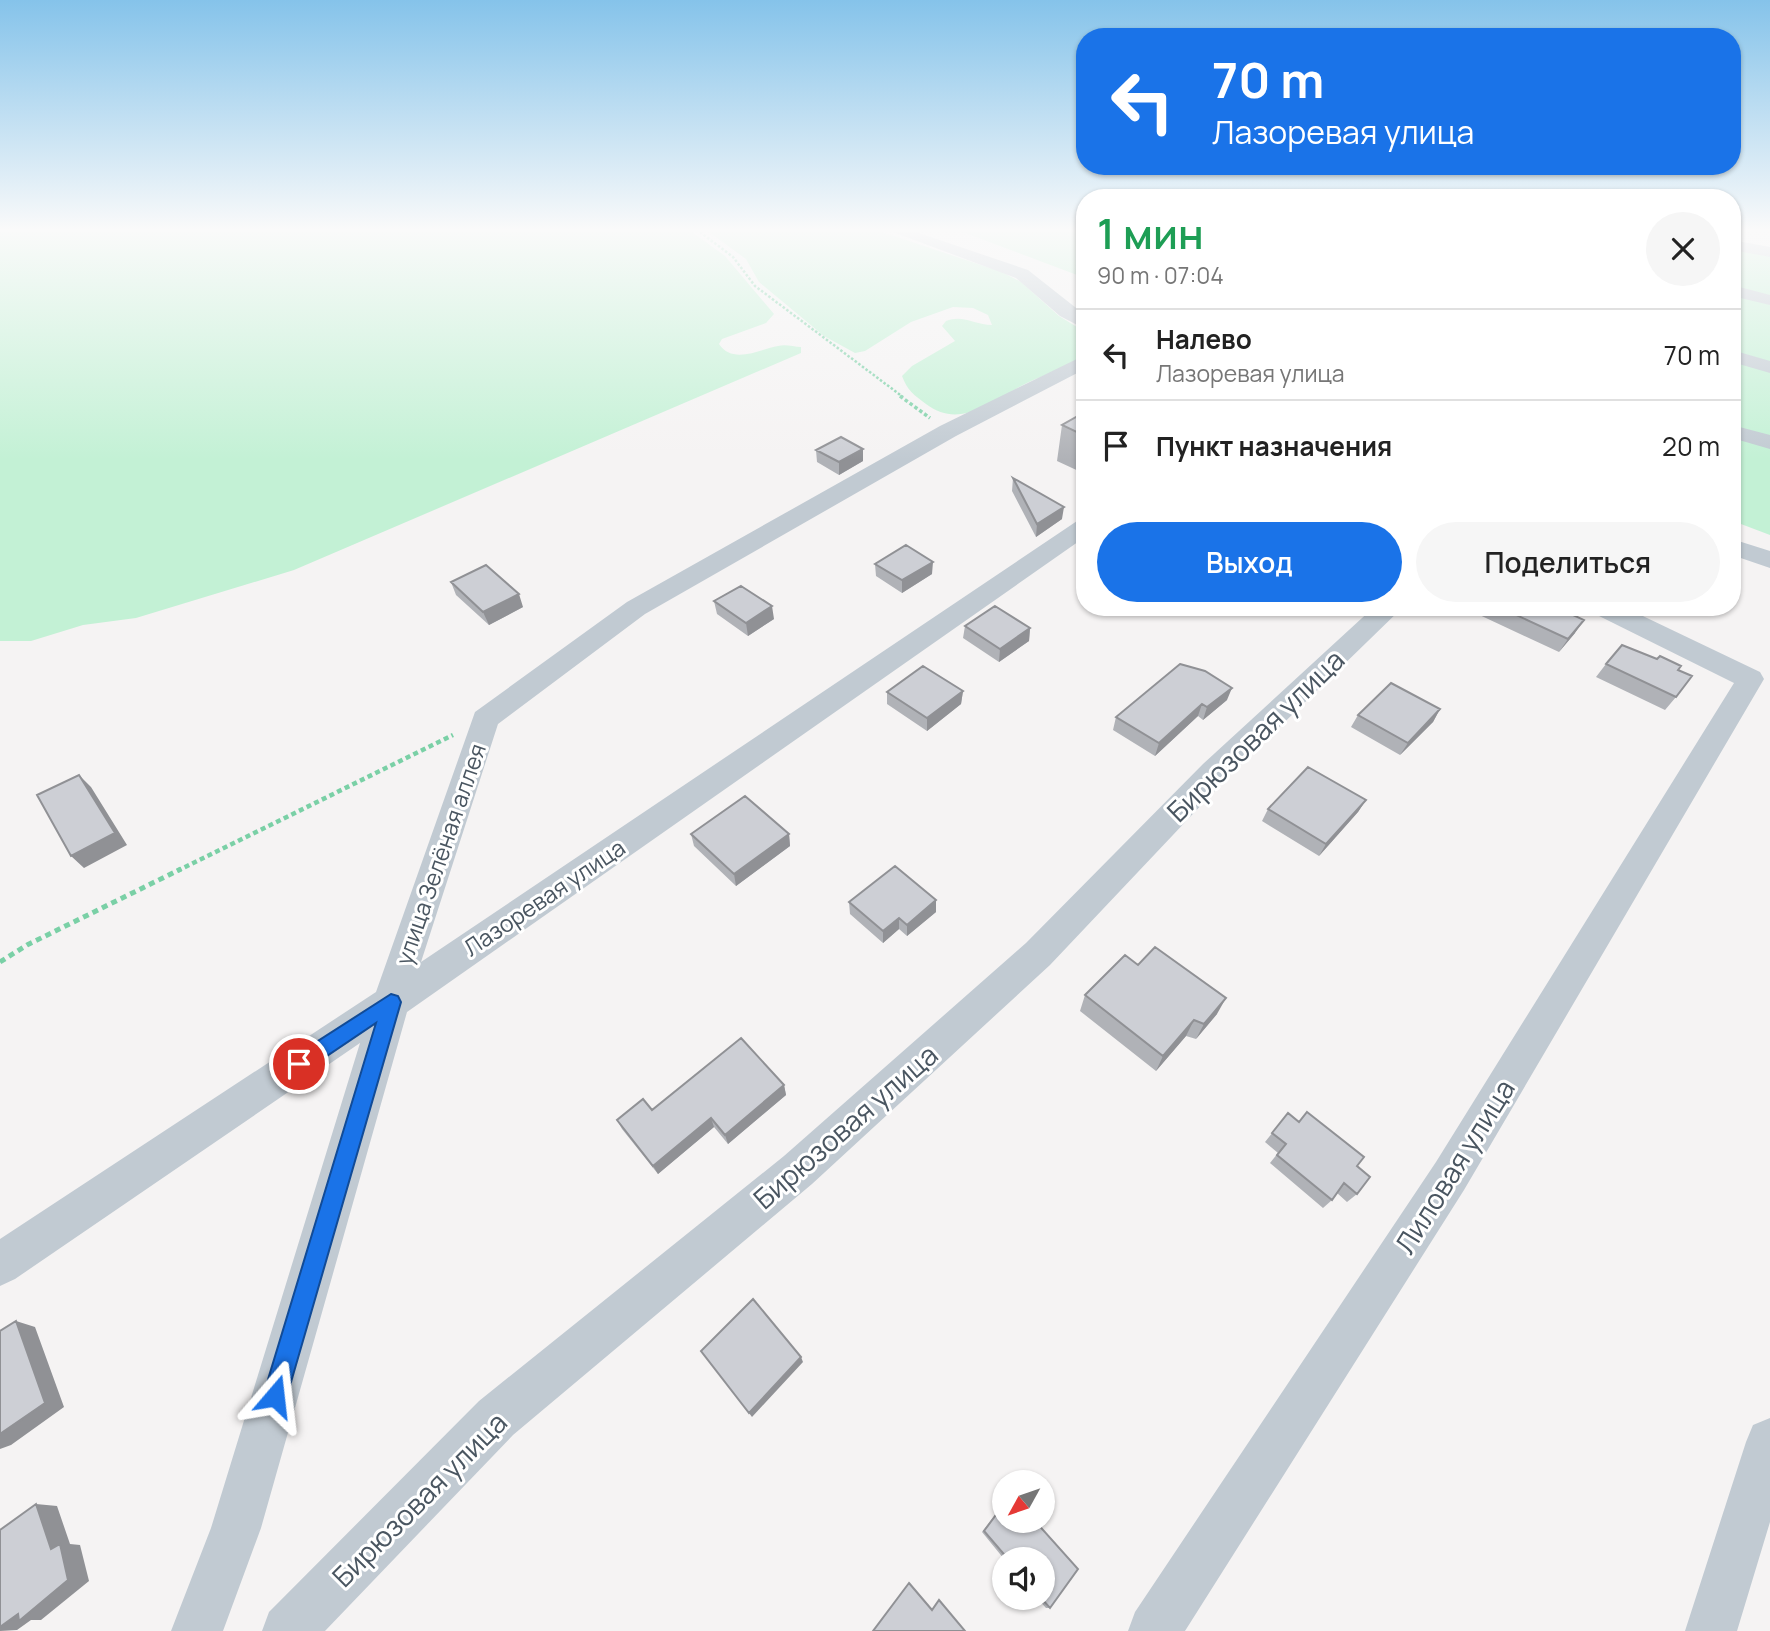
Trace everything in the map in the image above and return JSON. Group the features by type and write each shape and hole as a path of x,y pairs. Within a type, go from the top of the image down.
{"street":[{"path":"1061,308 1076,318"},
{"path":"1741,359 1770,367"},
{"name":"улица Зелёная аллея","path":"197,1631 236,1528 391,1002 485,719 636,608 948,431 1076,370"},
{"path":"1741,433 1770,442"},
{"name":"Лазоревая улица","path":"0,1264 391,1002 1076,532"},
{"path":"1741,550 1770,561"},
{"name":"Бирюзовая улица","path":"288,1631 496,1418 798,1170 1038,954 1213,772 1380,616"},
{"name":"Лиловая улица","path":"1154,1631 1450,1175 1750,679 1620,616"},
{"path":"1711,1631 1770,1442"}],"path":[{"path":"784,308 948,431"},
{"path":"0,962 39,939 485,719"}],"green space":[{"path":"0,308 769,308 774,314 766,323 722,339 719,344 732,354 739,355 784,345 801,347 801,353 294,570 136,618 83,625 31,641 0,641"},
{"path":"790,308 950,308 911,322 865,351 855,353 824,336"},
{"path":"973,308 1050,308 1076,326 1076,361 1027,383 990,404 965,413 939,412 914,395 902,376 912,366 955,341 942,326 946,321 964,319 992,325 988,315"},
{"path":"1741,308 1770,308 1770,535 1741,524"}],"building":[{"path":"1076,417 1076,432 1062,425"},
{"path":"841,437 863,449 839,462 816,450"},
{"path":"1013,478 1064,507 1037,524"},
{"path":"906,545 933,562 902,580 875,564"},
{"path":"486,565 519,594 483,612 451,582"},
{"path":"741,586 772,606 746,623 714,601"},
{"path":"995,606 1030,628 1000,649 965,626"},
{"path":"1518,616 1575,616 1584,620 1568,639"},
{"path":"1622,645 1657,659 1660,656 1681,666 1678,670 1692,676 1676,697 1606,664"},
{"path":"1180,664 1205,671 1232,688 1207,707 1202,704 1159,743 1116,717"},
{"path":"923,666 963,691 927,718 887,692"},
{"path":"1391,683 1440,709 1408,743 1358,715"},
{"path":"1308,767 1366,800 1326,844 1268,809"},
{"path":"79,775 115,833 71,856 37,795"},
{"path":"745,796 789,834 734,874 691,834"},
{"path":"895,866 936,900 907,925 899,918 883,931 849,902"},
{"path":"1155,947 1226,998 1204,1024 1194,1020 1163,1056 1085,995 1125,955 1138,965"},
{"path":"741,1038 784,1085 725,1135 711,1118 653,1166 617,1120 643,1099 652,1110"},
{"path":"1307,1112 1364,1157 1357,1166 1370,1177 1357,1194 1344,1183 1332,1200 1277,1155 1286,1144 1272,1133 1288,1113 1299,1122"},
{"path":"753,1299 801,1357 749,1413 701,1351"},
{"path":"16,1321 45,1403 0,1434 0,1331"},
{"path":"36,1504 51,1549 60,1544 68,1580 19,1621 18,1614 0,1627 0,1530"},
{"path":"992,1520 992,1533 1046,1533 1078,1569 1055,1601 1055,1547 998,1547 984,1531"},
{"path":"909,1583 932,1610 939,1600 965,1631 873,1631"}],"route":[{"path":"275,1396 391,1002 299,1064"}]}
